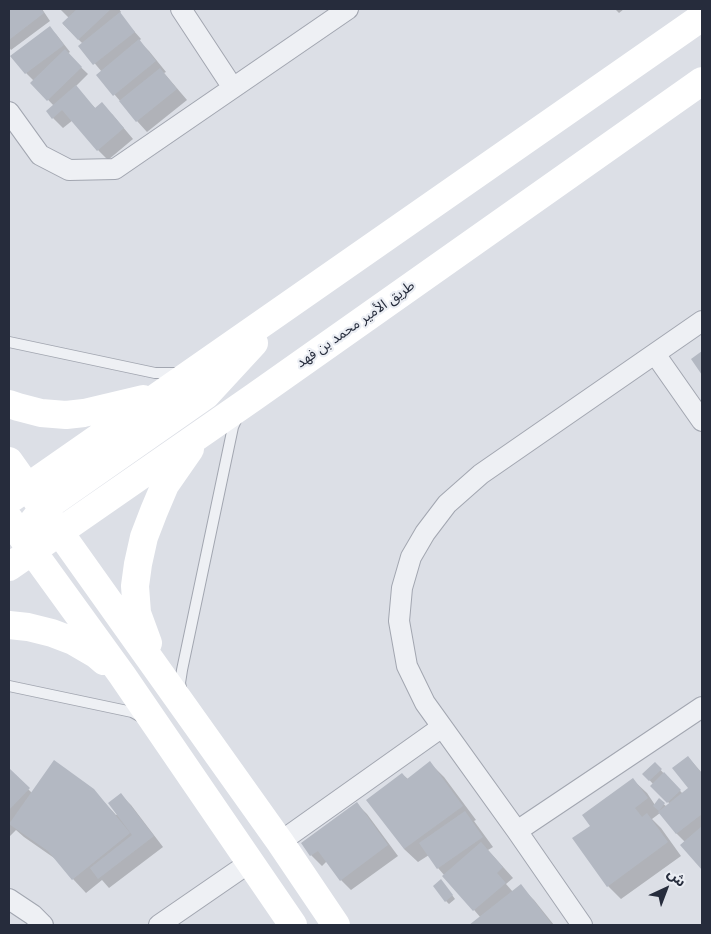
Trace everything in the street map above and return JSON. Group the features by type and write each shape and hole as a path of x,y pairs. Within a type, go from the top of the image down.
{"street":[{"path":"180,9 233,88"},
{"path":"9,112 40,155 69,170 115,169 348,9"},
{"name":"طريق الأمير محمد بن فهد","path":"9,567 21,518 162,394 702,17"},
{"name":"طريق الأمير محمد بن فهد","path":"21,518 60,532 702,81"},
{"path":"21,518 206,395 287,306"},
{"path":"582,925 425,703 407,666 399,622 402,588 411,557 425,533 447,504 482,474 702,321"},
{"path":"656,354 702,421"},
{"path":"9,404 41,412 66,415 84,413 162,394"},
{"path":"157,671 137,613 136,586 138,564 144,537 165,485 200,435"},
{"path":"9,461 21,518 122,676 293,925"},
{"path":"60,532 280,842 336,925"},
{"path":"9,625 28,627 52,633 73,641 97,655 122,676"},
{"path":"517,831 702,707"},
{"path":"280,842 442,727"},
{"path":"158,925 249,863"},
{"path":"9,899 33,915 43,925"}],"lane":[{"path":"9,342 155,373 183,373 202,366"},
{"path":"188,714 180,683 182,670 233,427 238,416 254,397"},
{"path":"9,686 132,712 149,722 161,733"}],"building":[{"path":"9,9 41,9 44,13 9,40"},
{"path":"77,9 111,9 78,40 62,23"},
{"path":"120,12 135,32 93,65 78,46"},
{"path":"50,26 64,45 25,74 10,56"},
{"path":"139,39 156,61 113,96 96,75"},
{"path":"65,49 82,67 47,101 30,83"},
{"path":"160,68 177,89 136,122 119,101"},
{"path":"76,85 95,108 102,102 124,128 97,151 62,110 52,119 46,111"},
{"path":"702,351 702,375 691,359"},
{"path":"688,756 702,774 702,814 676,834 658,812 688,788 672,768"},
{"path":"54,760 94,789 130,833 72,880 48,851 9,824"},
{"path":"430,761 463,806 404,849 366,800 402,773 407,779"},
{"path":"655,762 662,769 649,781 642,774"},
{"path":"9,768 30,788 9,810"},
{"path":"664,772 681,790 667,803 650,786"},
{"path":"633,778 648,798 635,808 642,817 647,813 668,842 607,887 572,838 590,826 582,815"},
{"path":"121,793 154,836 98,879 90,868 132,835 108,803"},
{"path":"659,798 665,803 659,811 653,806"},
{"path":"357,802 388,845 340,881 318,851 310,856 301,843"},
{"path":"465,811 483,837 437,869 419,843"},
{"path":"702,826 702,870 680,845"},
{"path":"481,842 503,867 497,873 506,883 473,911 442,876"},
{"path":"441,879 453,895 445,902 433,886"},
{"path":"521,884 551,923 549,925 469,925"}]}
